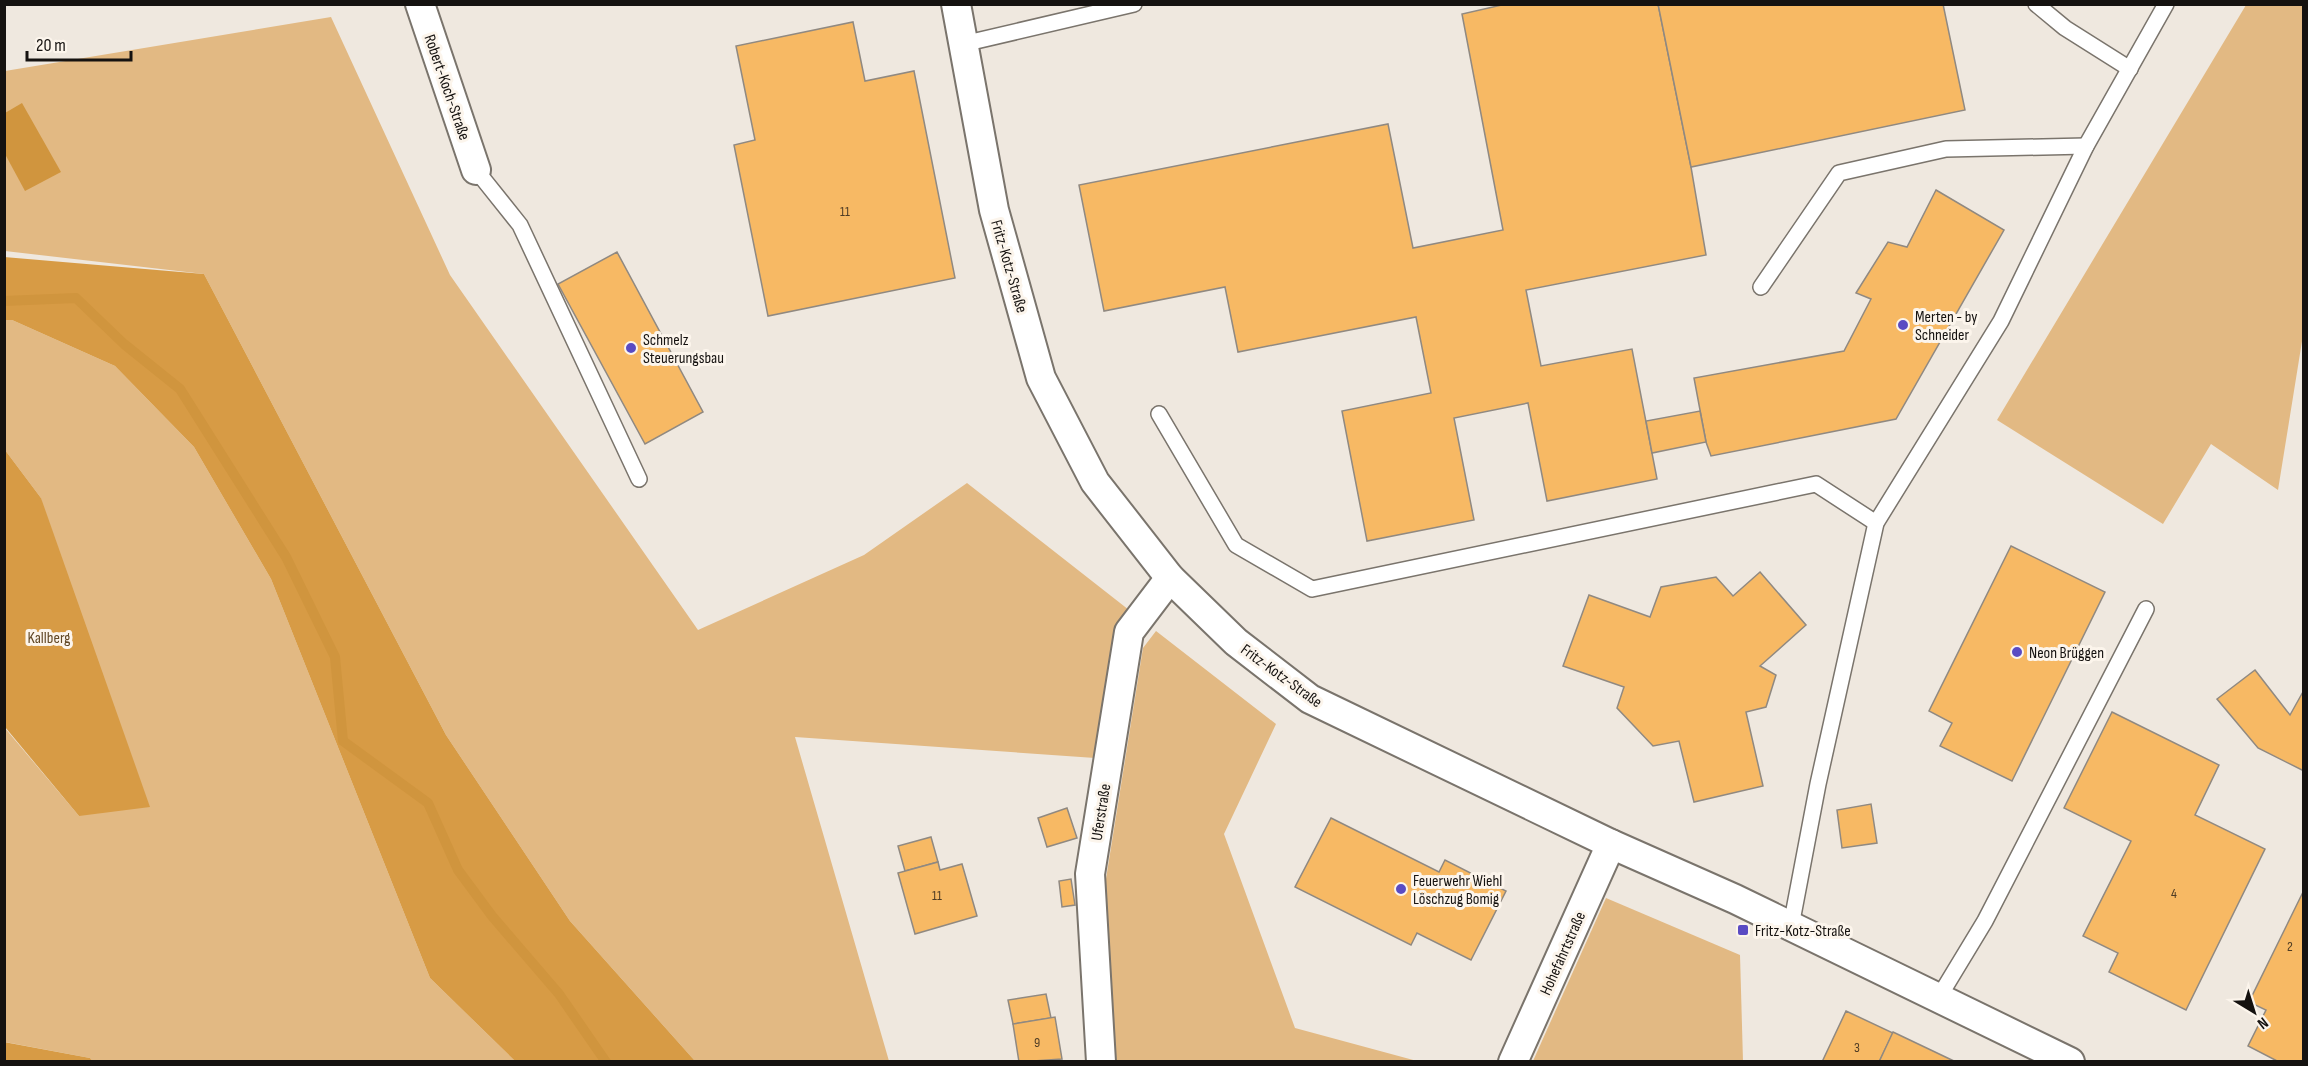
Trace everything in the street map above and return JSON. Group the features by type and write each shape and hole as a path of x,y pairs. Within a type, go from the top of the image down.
{"street":[{"name":"Robert-Koch-Straße","path":"420,4 476,170"},
{"name":"Fritz-Kotz-Straße","path":"956,4 994,210 1041,378 1095,482 1170,578 1236,642 1310,699 1611,844 1735,899 2070,1062"},
{"name":"Uferstraße","path":"1101,1062 1090,874 1129,632 1170,578"},
{"name":"Hohefahrtstraße","path":"1513,1062 1611,844"}],"lane":[{"path":"963,44 1134,4"},
{"path":"2036,4 2065,28 2130,69"},
{"path":"1791,926 1818,784 1876,523 2001,321 2086,146 2166,4"},
{"path":"1761,286 1839,172 1946,149 2086,146"},
{"path":"476,170 520,225 639,478"},
{"path":"1160,414 1236,545 1312,590 1816,484 1876,523"},
{"path":"1939,998 1984,921 2146,609"}],"shaded area":[{"path":"2246,5 2303,5 2303,335 2278,490 2211,444 2163,524 1997,420"},
{"path":"331,17 450,275 698,630 864,555 967,483 1129,610 1095,758 795,737 889,1061 695,1061 570,921 446,735 204,274 5,251 5,71"},
{"path":"22,103 61,172 25,191 5,154 5,113"},
{"path":"5,320 12,320 115,366 194,447 271,579 430,978 515,1061 92,1062 90,1058 5,1042 4,727 79,816 41,498 5,450"},
{"path":"1156,631 1276,724 1224,834 1295,1028 1417,1061 1114,1062 1105,885 1143,648"},
{"path":"1606,898 1740,955 1743,1061 1533,1061"}],"green space":[{"path":"4,257 204,274 446,735 570,921 695,1061 515,1061 430,978 271,579 194,447 115,366 12,320 5,320"},
{"name":"Kallberg","path":"5,450 41,498 150,807 79,816 5,727"},
{"path":"4,1042 90,1058 92,1061 5,1061"}],"building":[{"path":"1506,4 1658,4 1706,255 1526,290 1541,366 1632,349 1657,479 1547,501 1528,403 1454,418 1474,520 1367,541 1342,411 1431,393 1416,317 1238,352 1225,287 1104,311 1079,185 1388,124 1413,248 1503,230 1462,14"},
{"path":"1658,4 1943,4 1965,110 1691,167"},
{"path":"853,22 865,81 914,71 955,278 768,316 734,145 755,140 736,46"},
{"name":"Merten - by Schneider","path":"1936,190 2004,230 1896,419 1711,456 1706,442 1694,378 1844,351 1871,299 1856,293 1888,242 1907,247"},
{"name":"Schmelz Steuerungsbau","path":"617,252 703,412 645,444 558,284"},
{"path":"1700,411 1706,442 1652,453 1646,421"},
{"name":"Neon Brüggen","path":"2011,546 2105,592 2012,781 1940,746 1952,723 1929,711"},
{"path":"1760,572 1806,625 1760,666 1776,675 1766,707 1746,712 1763,786 1694,802 1679,741 1653,746 1617,708 1624,687 1563,666 1589,595 1650,617 1661,587 1716,577 1733,596"},
{"path":"2255,670 2290,715 2304,690 2304,771 2258,748 2217,699"},
{"path":"2112,712 2219,765 2195,815 2265,849 2186,1010 2109,972 2118,953 2083,936 2131,841 2064,808"},
{"path":"1871,804 1877,843 1842,848 1837,810"},
{"path":"1067,808 1077,838 1047,847 1038,818"},
{"name":"Feuerwehr Wiehl Löschzug Bomig","path":"1331,818 1439,872 1445,860 1506,891 1471,960 1417,933 1411,945 1295,887"},
{"path":"931,837 938,862 905,871 898,846"},
{"path":"938,862 940,870 962,864 977,916 915,934 898,873"},
{"path":"1071,879 1075,905 1062,907 1059,881"},
{"path":"2304,890 2304,1062 2279,1062 2248,1046 2266,1010 2249,1002"},
{"path":"1046,994 1051,1018 1013,1024 1008,1000"},
{"path":"1846,1011 1893,1033 1879,1062 1822,1062"},
{"path":"1055,1017 1062,1059 1019,1062 1013,1024"},
{"path":"1893,1032 1956,1062 1879,1062"}],"waterway":[{"path":"4,301 76,298 124,344 180,389 286,557 335,657 343,741 428,803 458,870 492,916 559,994 606,1062"}],"place":[{"name":"Merten - by Schneider","path":"1903,325"},
{"name":"Schmelz Steuerungsbau","path":"631,348"},
{"name":"Neon Brüggen","path":"2017,652"},
{"name":"Feuerwehr Wiehl Löschzug Bomig","path":"1401,889"},
{"name":"Fritz-Kotz-Straße","path":"1743,930"}]}
